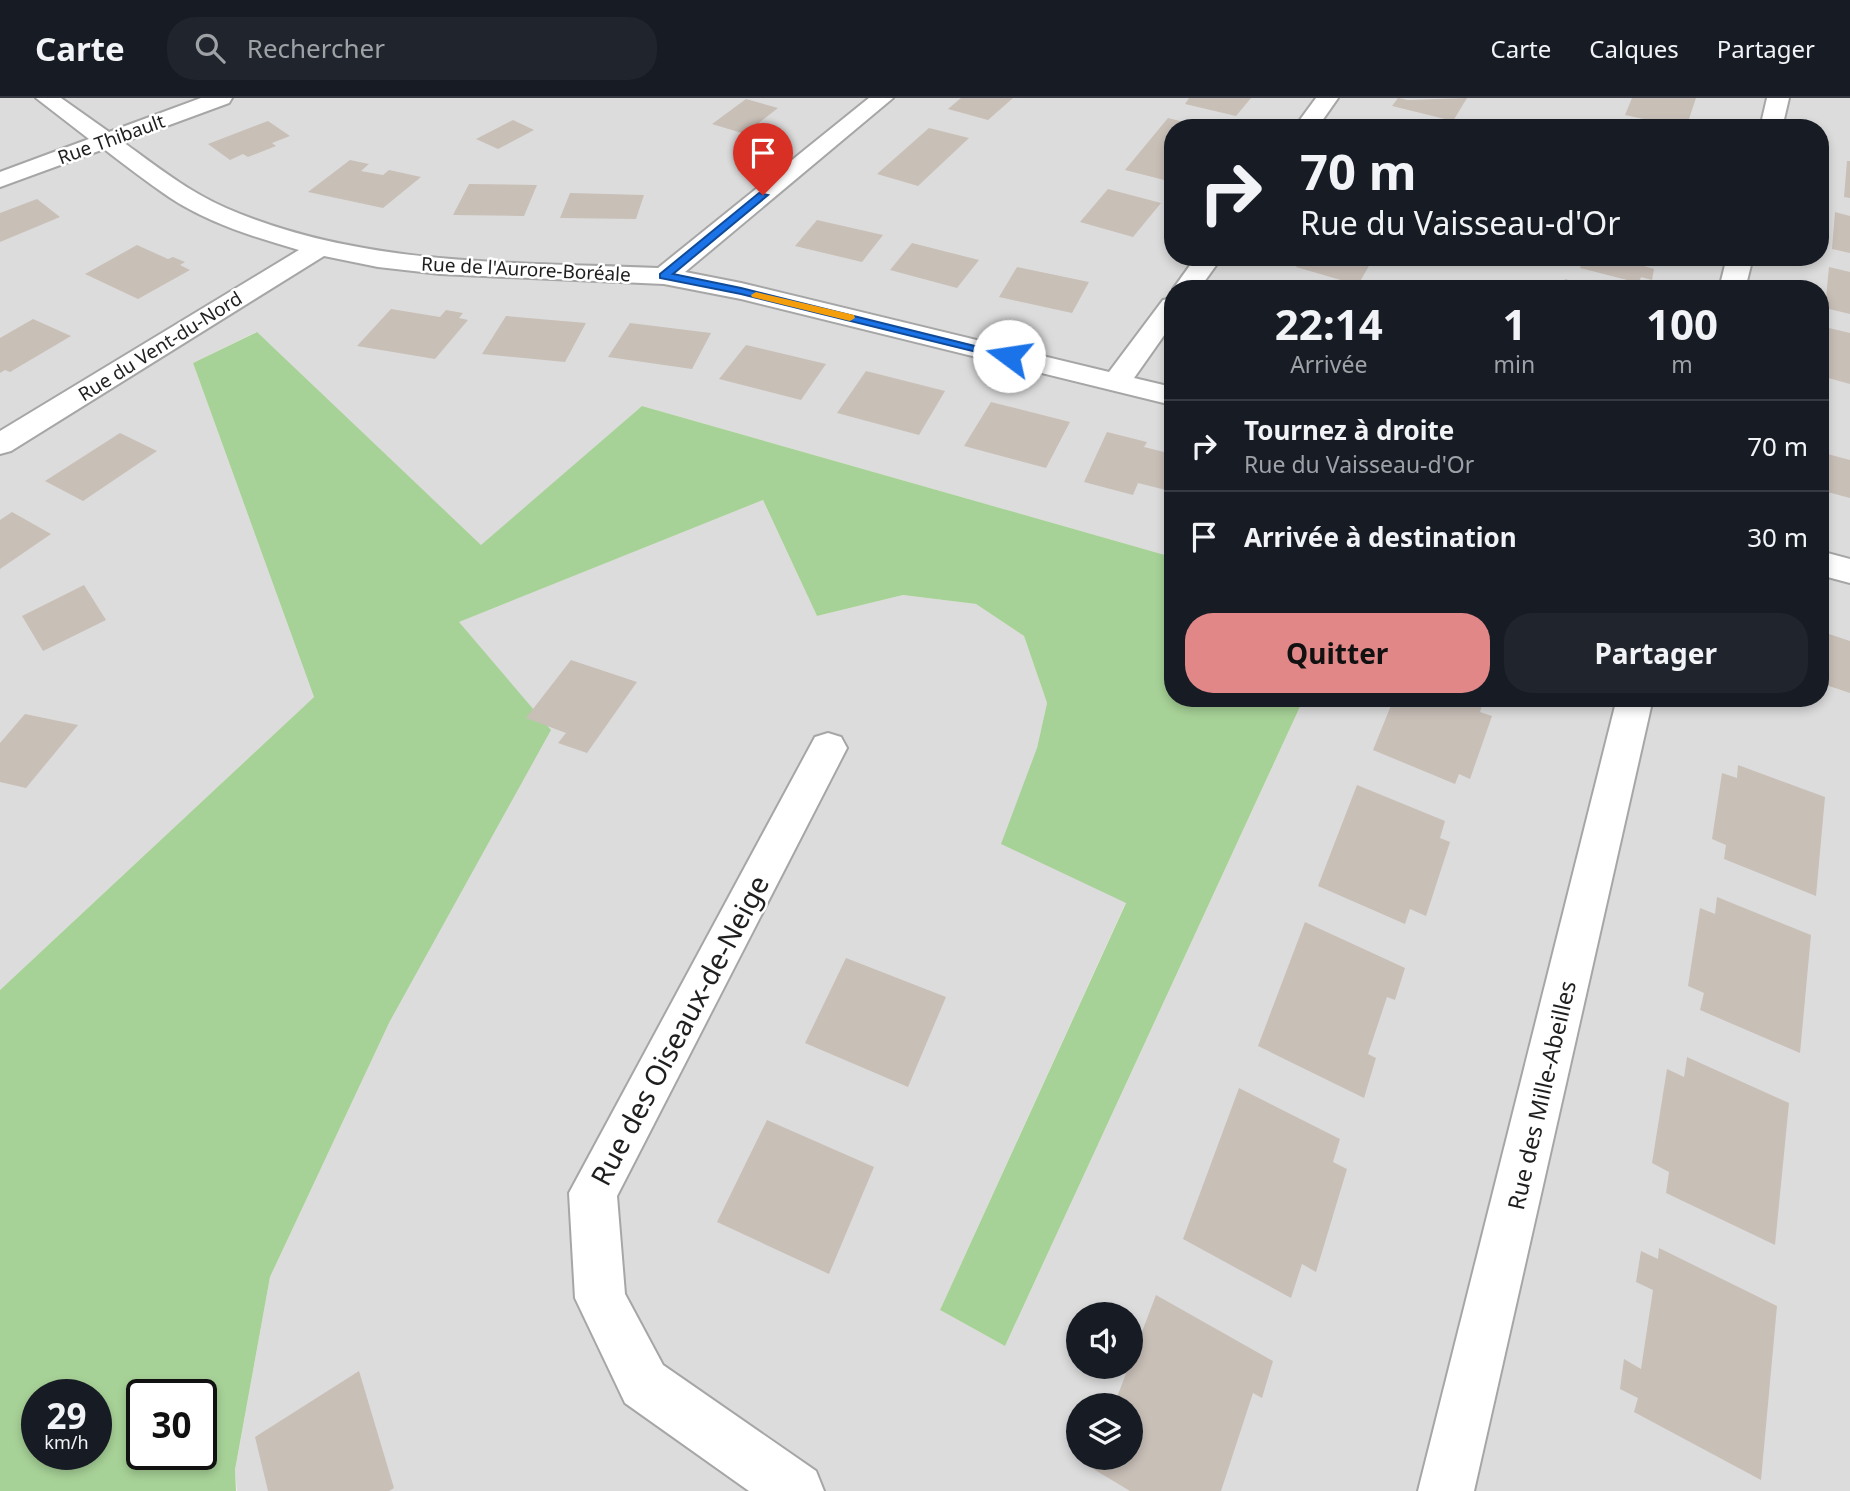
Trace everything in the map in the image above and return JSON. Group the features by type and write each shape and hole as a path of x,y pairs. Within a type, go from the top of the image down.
{"street":[{"name":"Rue de l'Aurore-Boréale","path":"47,98 104,142 179,193 216,213 270,234 320,248 378,259 440,266 664,276 755,294 1164,394"},
{"name":"Rue Thibault","path":"0,180 221,98"},
{"path":"664,276 882,98"},
{"path":"1312,119 1327,98"},
{"path":"1773,119 1778,98"},
{"name":"Rue du Vent-du-Nord","path":"0,444 320,248"},
{"path":"1116,382 1164,317"},
{"path":"1829,565 1850,571"},
{"name":"Rue des Mille-Abeilles","path":"1446,1491 1633,707"},
{"name":"Rue des Oiseaux-de-Neige","path":"796,1491 644,1384 600,1297 593,1193 828,748"}],"shaded area":[{"path":"0,98 1850,98 1850,1491 237,1491 235,1471 270,1277 390,1021 458,622 763,500 817,616 903,595 976,604 1024,636 1047,703 1037,748 1126,902 940,1310 1005,1346 1300,707 1829,707 1829,280 1164,280 1164,555 642,406 481,546 256,332 193,363 314,697 0,990"}],"green space":[{"path":"257,332 481,545 642,406 1164,555 1164,707 1300,707 1005,1346 940,1310 1126,903 1001,844 1037,748 1047,703 1024,636 976,604 903,595 817,616 763,500 459,622 551,730 390,1021 270,1277 235,1470 236,1491 0,1491 0,990 314,697 193,363"}],"building":[{"path":"961,98 1013,98 988,120 948,109"},
{"path":"1189,98 1251,98 1236,116 1185,104"},
{"path":"1398,98 1467,98 1454,119 1392,106"},
{"path":"1632,98 1696,98 1689,119 1644,119 1625,115"},
{"path":"746,99 778,108 745,134 712,124"},
{"path":"513,120 534,130 498,149 476,139"},
{"path":"268,121 290,136 272,143 276,146 248,157 243,154 230,160 208,144"},
{"path":"1164,123 1164,180 1125,170"},
{"path":"929,128 969,138 918,186 877,174"},
{"path":"350,160 369,164 361,171 383,175 389,170 421,177 383,208 308,192"},
{"path":"1847,161 1850,161 1850,198 1844,197"},
{"path":"469,184 537,185 524,216 453,215"},
{"path":"1108,189 1161,203 1133,237 1080,222"},
{"path":"570,193 644,195 636,219 560,218"},
{"path":"37,199 60,217 0,242 0,213"},
{"path":"1835,212 1850,216 1850,253 1832,249"},
{"path":"817,220 883,235 862,262 795,246"},
{"path":"912,243 979,260 957,288 890,270"},
{"path":"137,245 168,259 173,257 185,262 180,265 190,270 138,299 85,274"},
{"path":"1369,266 1361,280 1341,280 1296,267"},
{"path":"1644,266 1654,269 1652,280 1641,277 1640,280 1627,280 1580,268"},
{"path":"1017,267 1089,282 1072,313 999,297"},
{"path":"1829,267 1850,272 1850,314 1829,309"},
{"path":"391,309 440,317 446,310 463,313 459,318 468,320 435,359 357,346"},
{"path":"506,316 586,323 565,362 482,354"},
{"path":"33,319 71,336 10,372 5,370 0,373 0,338"},
{"path":"630,323 711,333 692,369 608,357"},
{"path":"1829,328 1850,333 1850,384 1829,378"},
{"path":"746,345 826,364 801,400 719,379"},
{"path":"866,371 945,391 919,435 837,413"},
{"path":"991,402 1070,422 1046,468 964,446"},
{"path":"1107,432 1147,442 1144,447 1164,452 1164,490 1138,483 1133,495 1084,482"},
{"path":"120,433 157,451 83,501 45,481"},
{"path":"1829,454 1850,460 1850,498 1829,492"},
{"path":"12,512 51,534 0,569 0,520"},
{"path":"84,585 106,620 43,651 22,616"},
{"path":"1829,634 1850,641 1850,693 1829,686"},
{"path":"571,660 637,682 587,753 558,743 566,733 526,718"},
{"path":"1390,707 1481,707 1480,712 1492,716 1470,779 1459,774 1455,784 1373,750"},
{"path":"25,714 78,725 26,788 0,782 0,743"},
{"path":"1738,765 1825,797 1816,896 1724,859 1726,845 1712,839 1722,773 1737,778"},
{"path":"1357,785 1445,821 1440,838 1450,842 1426,916 1410,909 1405,924 1318,886"},
{"path":"1717,897 1811,935 1800,1053 1700,1010 1704,993 1688,986 1700,908 1715,914"},
{"path":"1305,922 1405,968 1395,1000 1387,997 1368,1054 1376,1058 1364,1098 1258,1046"},
{"path":"846,958 946,997 908,1087 805,1043"},
{"path":"1687,1057 1789,1103 1775,1245 1666,1193 1669,1172 1652,1163 1667,1069 1684,1077"},
{"path":"1239,1088 1340,1139 1333,1162 1347,1169 1316,1272 1302,1264 1291,1298 1183,1239"},
{"path":"767,1120 874,1167 829,1274 717,1222"},
{"path":"1659,1248 1777,1306 1761,1480 1634,1412 1638,1398 1620,1389 1624,1359 1641,1369 1653,1290 1636,1282 1641,1251 1658,1259"},
{"path":"1156,1295 1273,1361 1262,1398 1253,1393 1221,1491 1130,1491 1095,1470 1143,1470 1143,1393 1119,1393 1124,1379 1143,1379 1143,1329"},
{"path":"359,1371 394,1488 389,1491 268,1491 255,1437"}],"slow traffic":[{"path":"756,295 850,318"}],"route":[{"path":"763,195 664,276 741,291 1009,356"}]}
